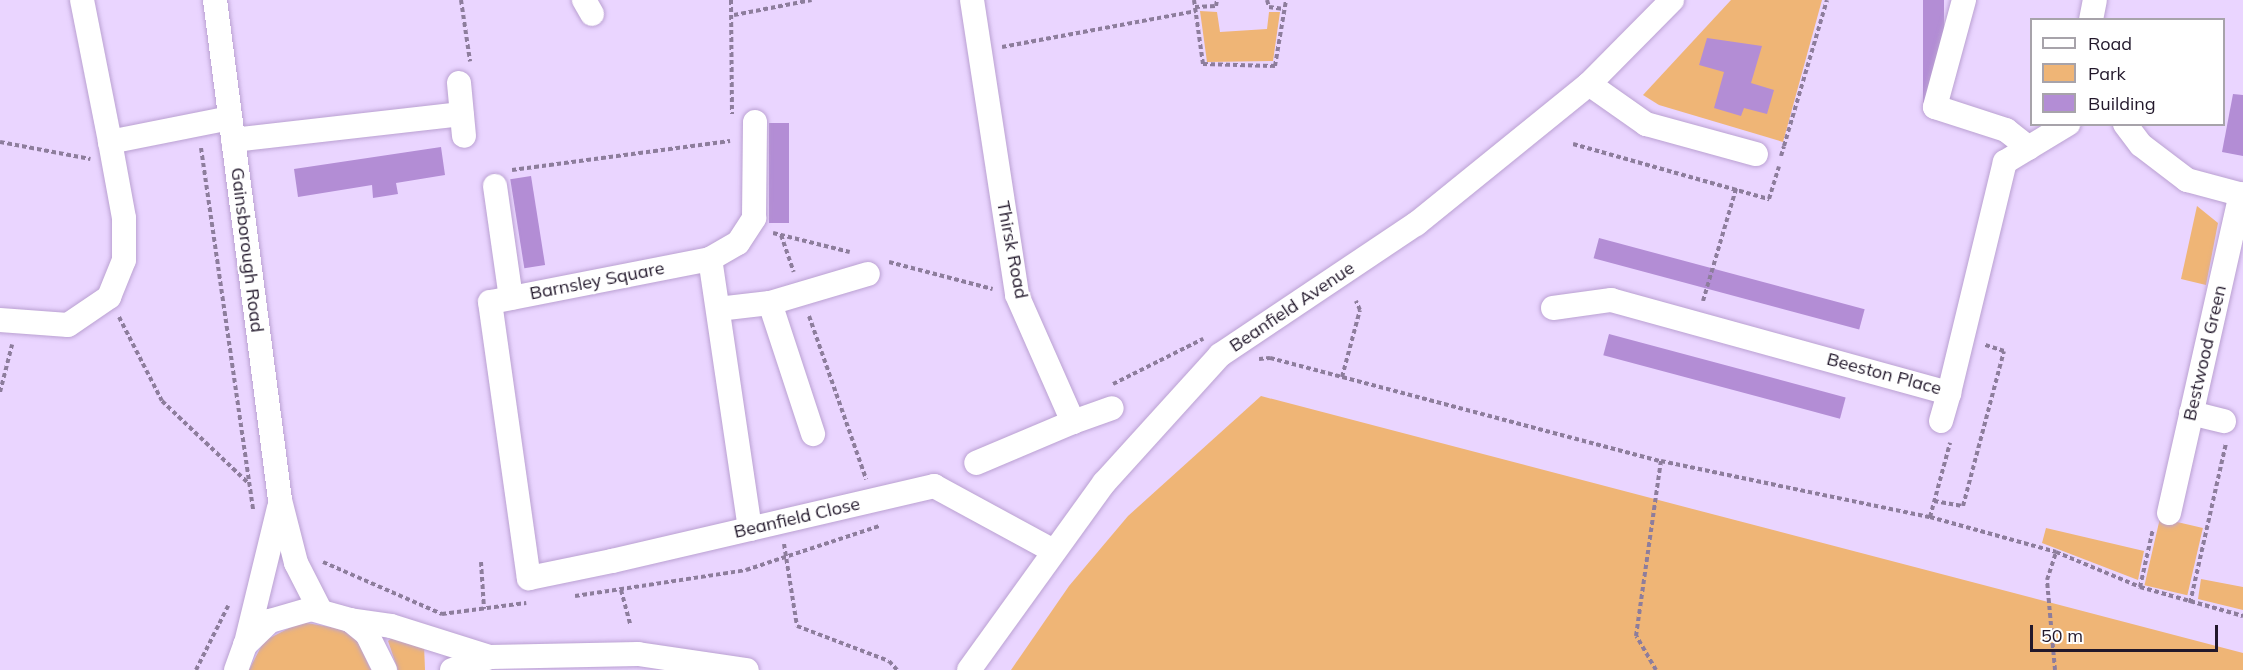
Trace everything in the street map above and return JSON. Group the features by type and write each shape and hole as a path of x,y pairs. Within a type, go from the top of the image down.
{"street":[{"path":"9,322 68,325 109,297 124,260 124,218 82,0"},
{"name":"Gainsborough Road","path":"215,0 280,500 296,563 320,610"},
{"name":"Thirsk Road","path":"972,0 1017,295 1073,422"},
{"name":"Beanfield Avenue","path":"969,670 1052,550 1157,418 1216,360 1416,224 1589,84 1672,0"},
{"path":"1964,0 1935,107 2006,130 2029,148"},
{"path":"2091,18 2095,0"},
{"path":"110,150 232,129 463,125 459,82"},
{"path":"1589,84 1646,124 1756,154"},
{"name":"Barnsley Square","path":"529,578 490,302 710,259 738,243 754,218 755,122"},
{"name":"Beeston Place","path":"1553,308 1611,300 1949,393 2006,162 2065,126"},
{"path":"2127,126 2141,145 2187,180 2242,194"},
{"path":"496,179 511,298"},
{"name":"Bestwood Green","path":"2169,513 2242,194"},
{"path":"710,259 750,529"},
{"path":"718,309 770,303 868,274"},
{"path":"770,303 813,434"},
{"path":"1941,421 1949,393"},
{"path":"976,463 1112,408"},
{"path":"2191,413 2226,428"},
{"name":"Beanfield Close","path":"529,578 934,486 1052,550"},
{"name":"Gainsborough Road","path":"237,662 280,500"},
{"path":"237,662 270,621 290,612 320,610 350,620 391,626 490,657"},
{"path":"350,620 367,634 385,670"},
{"path":"452,670 490,657 638,654 747,670"}],"path":[{"path":"734,15 812,0"},
{"path":"1194,0 1203,64 1275,66 1286,0"},
{"path":"979,51 1216,6 1217,0"},
{"path":"1267,0 1269,7 1284,9"},
{"path":"1573,144 1769,199 1827,0"},
{"path":"496,179 731,141"},
{"path":"0,142 81,159 110,150"},
{"path":"191,146 201,148 253,513"},
{"path":"1756,154 1785,146"},
{"path":"1697,322 1736,189"},
{"path":"781,235 873,500"},
{"path":"109,297 162,401 248,483"},
{"path":"1342,377 1360,310 1356,301"},
{"path":"0,392 9,322"},
{"path":"1112,408 1103,391 1200,336 1216,360 1270,358 1660,462 1930,517 2056,552 2140,586 2190,603 2243,616"},
{"path":"1934,501 1962,506 2004,351 1962,339"},
{"path":"1930,517 1953,429 1941,421"},
{"path":"2190,603 2226,428"},
{"path":"1656,670 1636,636 1660,462"},
{"path":"2140,586 2157,514 2169,513"},
{"path":"780,522 797,626 889,660 897,670"},
{"path":"630,624 622,590 786,560 887,524"},
{"path":"2055,670 2047,580 2056,552"},
{"path":"313,561 442,614"},
{"path":"481,562 484,609"},
{"path":"196,670 232,596"}],"green space":[{"path":"1731,0 1822,0 1783,142 1659,105 1643,95"},
{"path":"1200,11 1217,12 1220,32 1267,29 1269,12 1280,12 1273,61 1207,62"},
{"path":"2197,206 2218,223 2206,285 2181,279"},
{"path":"1261,396 2243,653 2243,670 1011,670 1069,586 1128,516"},
{"path":"2160,518 2203,528 2187,595 2144,585"},
{"path":"2046,528 2144,551 2138,580 2042,543"},
{"path":"2201,579 2243,587 2243,610 2198,599"},
{"path":"301,622 342,629 358,642 371,670 249,670 264,641"},
{"path":"392,638 424,645 425,670 398,670 388,641"}],"building":[{"path":"1923,0 1944,0 1944,108 1923,108"},
{"path":"1707,38 1762,46 1751,83 1774,90 1767,114 1744,108 1741,116 1714,108 1724,72 1699,65"},
{"path":"2233,94 2243,95 2243,156 2222,152"},
{"path":"769,123 789,123 789,223 769,223"},
{"path":"441,147 445,175 396,183 398,194 373,198 372,185 298,197 294,169"},
{"path":"531,176 545,265 524,268 510,179"},
{"path":"1599,238 1865,309 1859,329 1594,258"},
{"path":"1609,334 1846,397 1840,419 1603,355"}]}
